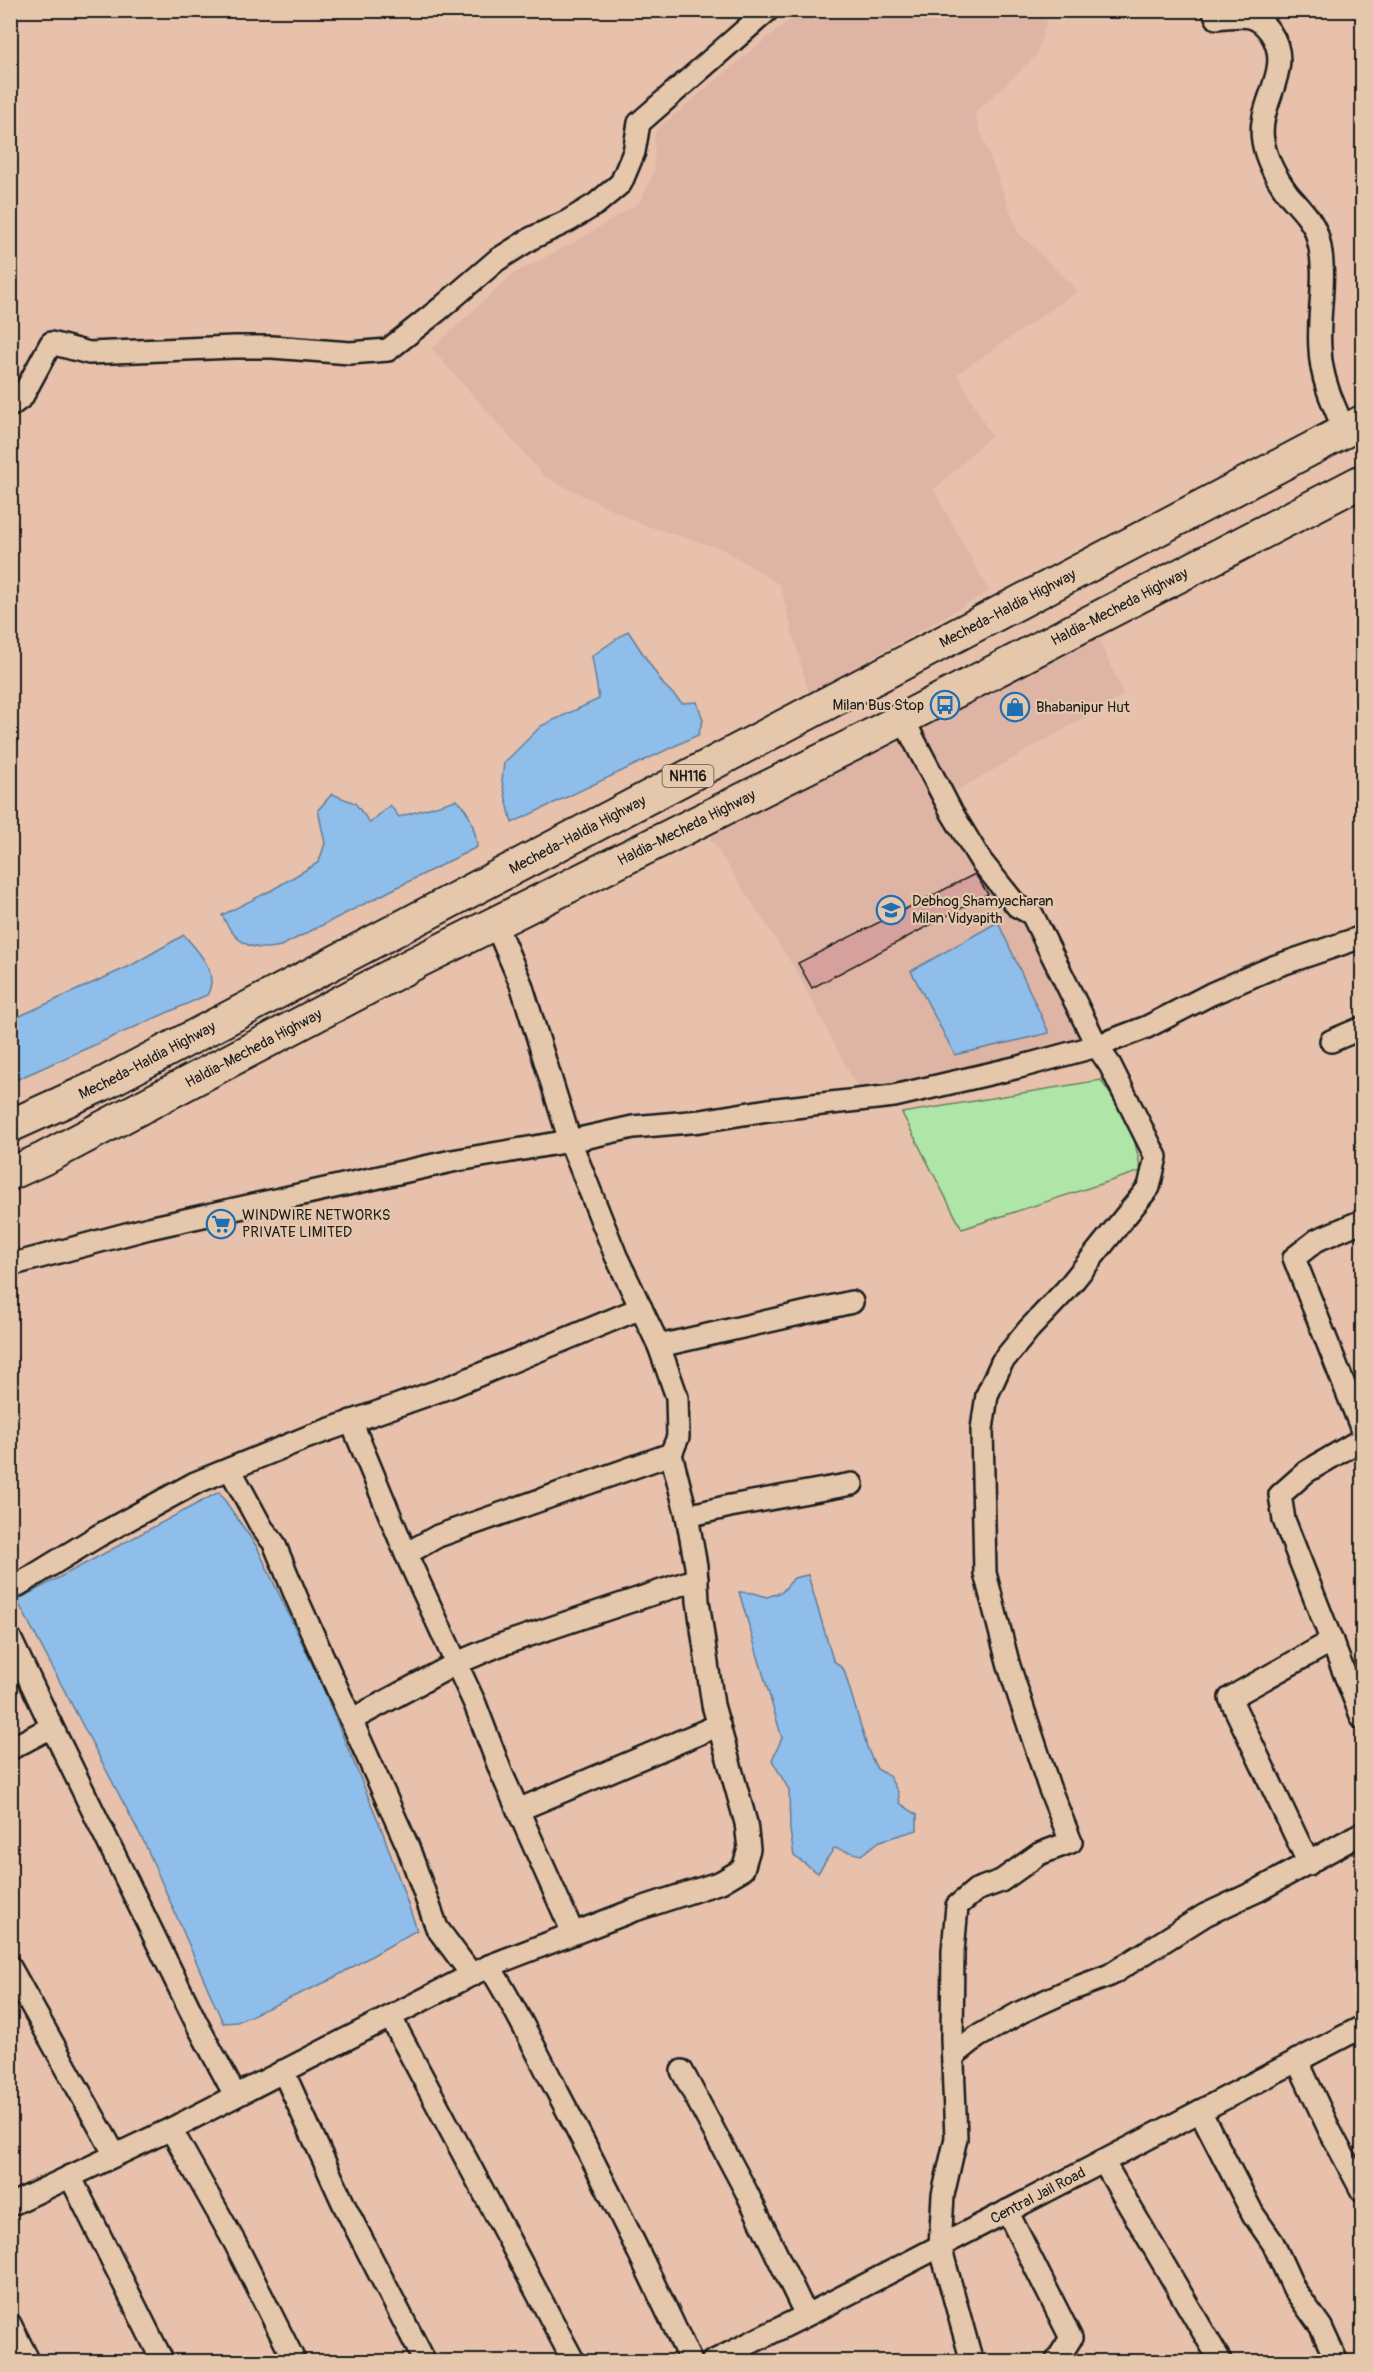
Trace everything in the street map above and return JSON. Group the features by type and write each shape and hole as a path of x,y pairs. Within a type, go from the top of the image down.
{"highway":[{"name":"Mecheda-Haldia Highway","path":"10,1126 101,1085 1354,426"},
{"name":"Haldia-Mecheda Highway","path":"10,1174 45,1158 417,962 903,719 1362,481"}],"street":[{"path":"10,405 22,397 51,343 89,353 234,346 350,353 388,350 496,260 596,204 621,183 634,152 639,123 768,10"},
{"path":"1213,10 1217,18 1252,16 1262,22 1279,48 1276,81 1261,128 1263,142 1267,157 1281,184 1304,211 1316,231 1323,267 1319,346 1322,369 1325,384 1354,426"},
{"path":"903,719 952,813 981,861 1017,906 1032,914 1097,1046 1110,1065 1156,1156 1149,1187 1066,1290 1002,1362 987,1395 982,1429 985,1573 1009,1666 1049,1787 1071,1842 1039,1854 1000,1881 976,1890 957,1906 953,1952 956,2138 943,2195 940,2246 972,2361"},
{"path":"10,2205 171,2129 481,1971 632,1911 721,1882 743,1869 749,1849 746,1823 719,1725 709,1674 687,1516 671,1454 678,1437 677,1397 659,1346 640,1308 570,1141 521,984 495,923"},
{"path":"10,1265 149,1228 452,1161 570,1141 633,1127 701,1121 768,1110 894,1096 1097,1046 1147,1027 1211,994 1276,966 1362,938"},
{"path":"1331,1041 1362,1028"},
{"path":"1362,1221 1317,1240 1294,1258 1362,1430"},
{"path":"659,1346 852,1302"},
{"path":"10,1590 98,1536 195,1483 351,1421 452,1386 640,1308"},
{"path":"351,1421 406,1554 457,1663 518,1810 573,1933"},
{"path":"1362,1439 1306,1472 1281,1495 1284,1520 1362,1718"},
{"path":"406,1554 438,1536 671,1454"},
{"path":"230,1469 262,1528 274,1543 408,1847 437,1928 511,2000 633,2238 691,2361"},
{"path":"687,1516 852,1484"},
{"path":"351,1720 457,1663 496,1646 697,1579"},
{"path":"10,1638 197,2024 236,2095"},
{"path":"1309,1864 1230,1698 1332,1641"},
{"path":"10,1749 51,1725"},
{"path":"518,1810 719,1725"},
{"path":"953,2056 977,2037 1021,2012 1110,1975 1205,1915 1309,1864 1362,1833"},
{"path":"10,1966 115,2155"},
{"path":"391,2018 574,2361"},
{"name":"Central Jail Road","path":"712,2361 807,2315 1362,2027"},
{"path":"1297,2060 1330,2131 1362,2191"},
{"path":"283,2071 345,2207 425,2361"},
{"path":"682,2071 746,2191 807,2315"},
{"path":"1200,2111 1253,2214 1273,2243 1294,2289 1321,2327 1337,2361"},
{"path":"171,2129 235,2243 295,2361"},
{"path":"1104,2161 1221,2361"},
{"path":"70,2176 163,2361"},
{"path":"1007,2211 1071,2338 1056,2361"},
{"path":"10,2324 29,2361"}],"shaded area":[{"path":"801,10 1047,11 1048,16 1036,56 974,114 1018,232 1078,291 957,374 991,435 934,490 989,591 809,694 780,585 723,549 644,525 545,477 432,349 512,275 584,237 640,202 654,172 655,131"},
{"name":"Debhog Shamyacharan Milan Vidyapith","path":"1091,622 1124,695 944,798 1017,906 1097,1046 864,1100 794,967 699,821"}],"green space":[{"path":"1101,1080 1132,1128 1141,1171 962,1229 902,1113"}],"water":[{"path":"628,631 663,684 682,703 697,702 703,720 698,735 512,823 502,781 504,763 541,726 599,699 592,656"},
{"path":"332,794 355,803 370,823 390,805 399,817 456,800 465,809 471,821 477,847 281,946 261,948 238,939 222,915 272,890 319,862 325,843 318,810"},
{"path":"998,922 1049,1033 955,1055 911,971"},
{"path":"184,935 206,963 211,979 207,995 11,1082 11,1020 130,966"},
{"path":"219,1492 257,1547 319,1679 382,1830 417,1930 328,1981 237,2022 223,2023 145,1844 17,1600"},
{"path":"808,1575 833,1660 844,1670 868,1750 877,1769 889,1776 898,1792 900,1803 917,1815 917,1830 880,1841 861,1855 834,1848 818,1873 794,1856 790,1830 789,1790 772,1760 782,1738 739,1592 767,1597 782,1592 794,1578"}],"building":[{"name":"Debhog Shamyacharan Milan Vidyapith","path":"975,874 988,894 812,988 798,963"}],"place":[{"name":"Milan Bus Stop","path":"945,705"},
{"name":"Bhabanipur Hut","path":"1015,707"},
{"name":"Debhog Shamyacharan Milan Vidyapith","path":"891,910"},
{"name":"WINDWIRE NETWORKS PRIVATE LIMITED","path":"221,1224"}]}
